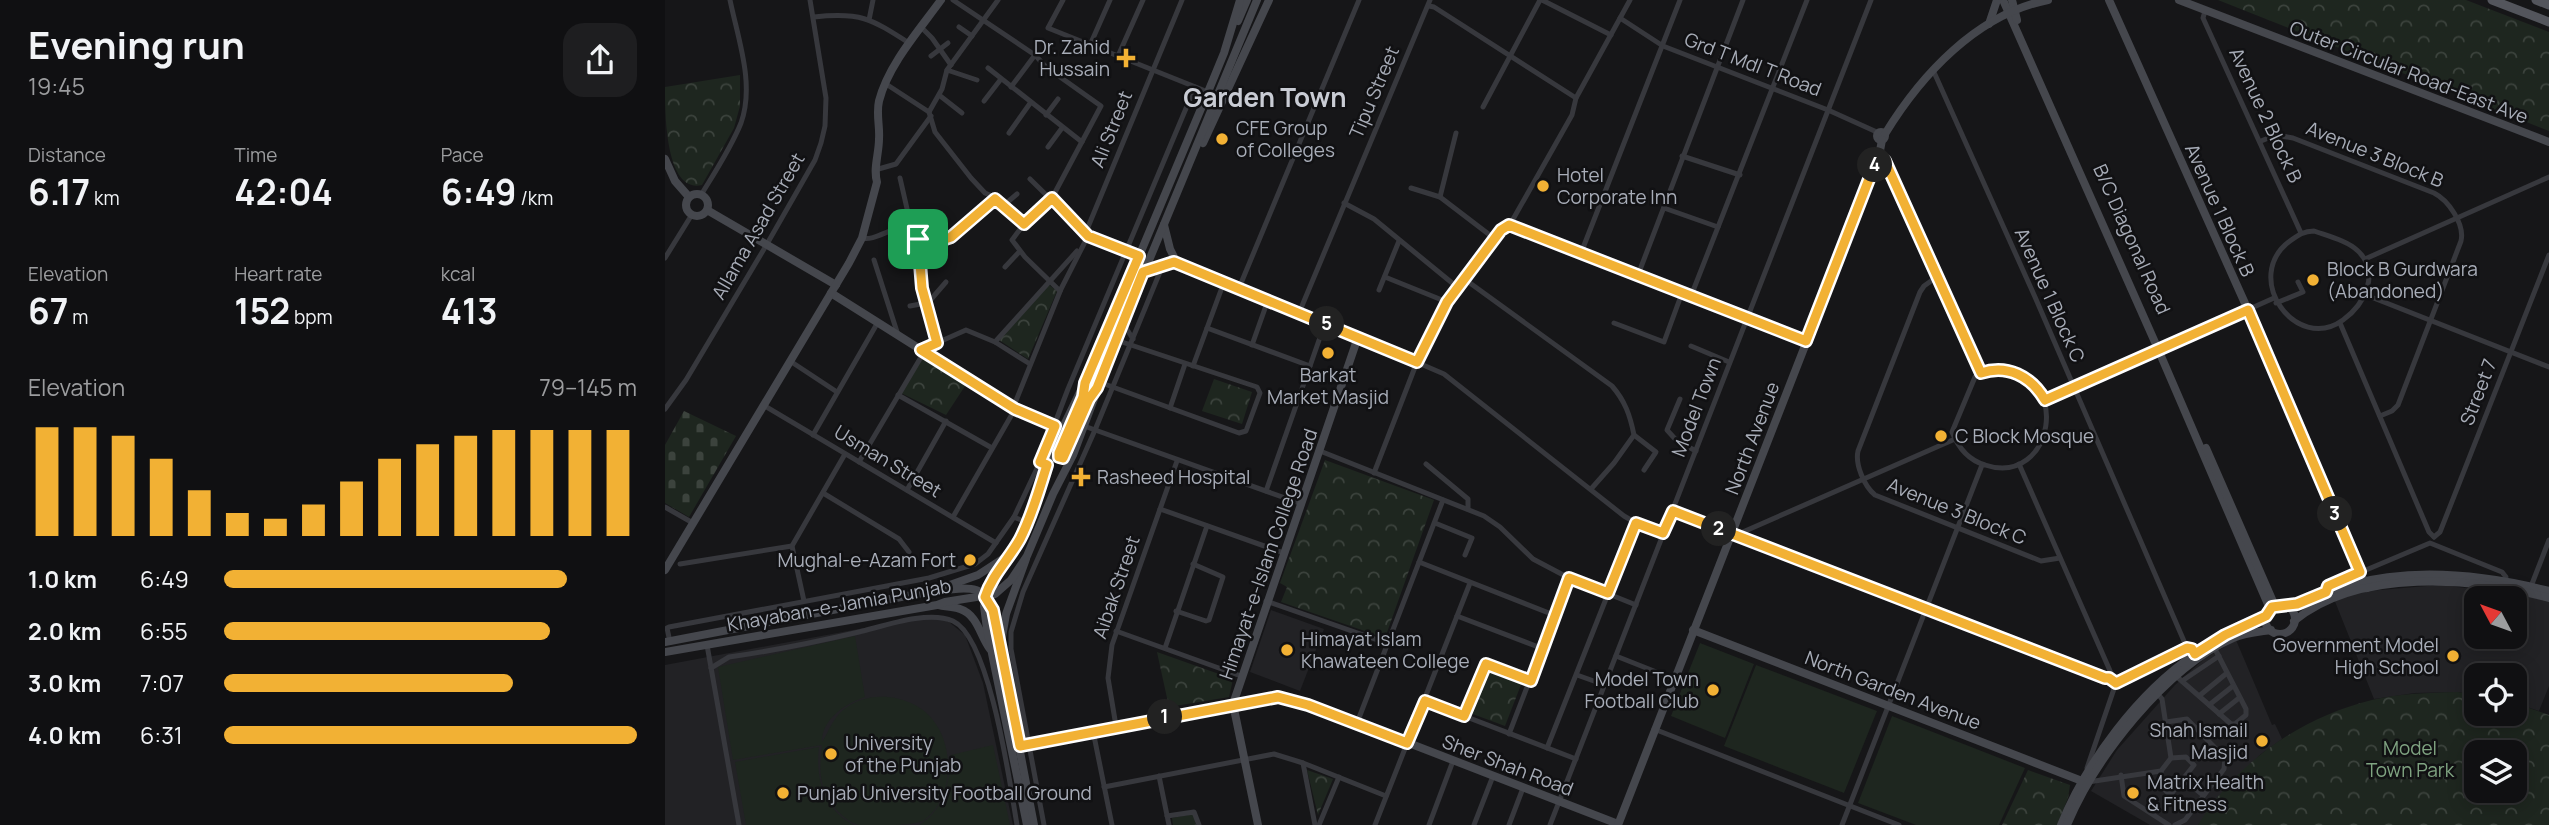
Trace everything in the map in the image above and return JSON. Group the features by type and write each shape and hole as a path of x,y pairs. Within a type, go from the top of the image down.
{"main road":[{"path":"2491,0 2549,22"},
{"path":"2536,0 2549,5"}],"street":[{"path":"701,195 736,133 745,107 745,73 730,0"},
{"name":"Allama Asad Street","path":"665,411 686,380 815,160 824,134 826,98 810,0"},
{"path":"869,20 873,0"},
{"path":"665,570 862,238 877,180 875,170 879,105 885,84 909,43 941,0"},
{"path":"953,0 982,22 1035,55 1046,67 1101,106 1052,198 1024,224 1012,240 1060,291"},
{"path":"875,170 896,164 930,114 949,67 998,0"},
{"path":"1063,0 1048,28 1208,92"},
{"path":"1090,45 1109,0"},
{"path":"1118,56 1143,0"},
{"name":"Ali Street","path":"953,517 1014,409 1030,364 1182,0"},
{"path":"1224,53 1240,0"},
{"path":"667,642 669,627 929,578 969,566 985,557 1014,517 1085,383 1247,0"},
{"path":"1034,825 1020,746 996,649 1027,556 1084,426 1143,272 1257,0"},
{"path":"1193,157 1206,138 1267,0"},
{"path":"1239,288 1359,0"},
{"path":"1483,107 1541,0 1611,35"},
{"path":"1374,472 1417,362 1447,302 1462,278 1509,225 1572,115 1576,98 1629,0"},
{"path":"1581,253 1680,0"},
{"path":"1639,275 1743,0"},
{"path":"1691,296 1806,0"},
{"name":"Model Town","path":"1551,825 1871,0"},
{"path":"1989,24 1997,0"},
{"name":"B/C Diagonal Road","path":"2003,0 2011,7 2160,348 2270,610"},
{"path":"2011,7 2048,0"},
{"name":"Avenue 1 Block B","path":"2109,0 2248,310 2365,585"},
{"name":"Outer Circular Road-East Ave","path":"2179,0 2549,142"},
{"path":"1428,2 1576,98"},
{"name":"Tipu Street","path":"1299,313 1428,2"},
{"name":"North Avenue","path":"1619,825 1693,630 1734,534 1878,156 1882,136 1911,95 1933,70 2011,7"},
{"name":"Avenue 2 Block B","path":"2204,10 2203,18 2262,141 2301,233"},
{"path":"814,17 844,14 869,20 909,43"},
{"name":"Grd T Mdl T Road","path":"1620,18 1663,46 1828,110 1882,136"},
{"path":"921,27 940,50 949,67 977,80"},
{"path":"959,27 972,36"},
{"path":"932,56 948,43"},
{"path":"1011,87 1035,55"},
{"path":"988,68 1082,142"},
{"name":"Avenue 1 Block C","path":"1933,70 2191,651"},
{"path":"984,101 1001,79"},
{"path":"885,84 930,114 935,132 971,178 985,193 1024,224"},
{"path":"985,597 994,577 1015,548 1028,523 1055,426 1195,88"},
{"path":"939,95 963,113"},
{"path":"1046,115 1058,99"},
{"path":"1009,133 1031,102"},
{"path":"1048,147 1062,128"},
{"path":"1440,197 1455,132"},
{"name":"Avenue 3 Block B","path":"2262,141 2276,135 2293,138 2434,193 2447,201 2456,219"},
{"path":"1682,156 1740,175"},
{"path":"1878,156 1885,161 1981,373"},
{"path":"665,159 675,181 689,197"},
{"path":"1527,176 1536,179"},
{"path":"2365,259 2549,177"},
{"path":"900,178 908,213 917,229 922,288 937,343"},
{"path":"1030,179 1086,234 1139,256"},
{"path":"1411,188 1440,197 1495,239"},
{"path":"691,216 685,204 689,197 695,194 707,200 707,211"},
{"path":"1003,206 1017,194"},
{"path":"918,239 927,232 939,237 951,237 995,199"},
{"path":"1344,203 1363,211 1457,287"},
{"path":"1664,208 1718,227"},
{"path":"707,211 767,244 878,322 1014,409 1055,426"},
{"path":"691,216 698,217 707,211"},
{"path":"665,258 691,216"},
{"path":"2379,416 2392,411 2398,405 2463,235 2456,219"},
{"path":"1164,225 1170,249 1177,261 1444,374 1636,523 1663,533"},
{"path":"1509,225 1806,341"},
{"path":"862,238 868,240 894,228 914,226"},
{"path":"2314,231 2332,238 2353,247 2365,259 2368,278 2366,295 2340,323 2309,326 2292,318 2275,301 2272,275 2276,256 2301,233 2314,231"},
{"path":"1379,290 1399,241"},
{"path":"1005,267 1020,251"},
{"path":"995,342 1079,251"},
{"name":"Street 7","path":"2433,540 2440,532 2549,255"},
{"path":"874,260 898,335"},
{"path":"1143,272 1177,261"},
{"path":"1044,825 1011,649 1011,632 1023,592 1113,388 1163,265"},
{"name":"Avenue 3 Block C","path":"1938,276 1920,292 1858,451 1857,462 1870,491 1875,495 2042,561 2060,558"},
{"path":"1385,277 1447,302"},
{"path":"1462,278 1612,386 1627,409 1634,435 1656,452 1644,470"},
{"path":"910,306 927,303 946,282"},
{"path":"1193,366 1224,282"},
{"path":"2045,400 2248,310 2303,292 2298,282"},
{"path":"1614,323 1664,342 1682,293"},
{"path":"2366,295 2549,367"},
{"path":"1252,345 1268,300"},
{"path":"813,435 878,322"},
{"path":"1123,323 1132,342"},
{"path":"1266,491 1325,323"},
{"path":"2340,323 2438,548 2502,572 2506,578 2505,582"},
{"path":"1207,328 1310,366"},
{"path":"859,462 923,351 966,330 995,342 1030,364"},
{"name":"Himayat-e-Islam College Road","path":"1258,825 1233,704 1358,337"},
{"path":"1098,385 1239,433 1246,431 1259,389 1132,342 1116,340"},
{"path":"1691,346 1729,362"},
{"path":"790,361 837,392"},
{"path":"1170,408 1185,363"},
{"path":"2003,370 2017,373 2033,384 2045,400 2048,413 2045,433 2032,455 2019,464 2003,468 1982,465 1966,454 1955,439 1953,426 1973,380 1981,373 2003,370"},
{"path":"1085,383 1083,397 1059,453 1061,458 1066,456 1089,399 1098,385"},
{"path":"898,395 992,448"},
{"path":"1680,399 1667,430 1680,443 1696,451"},
{"name":"Usman Street","path":"763,405 996,544"},
{"path":"907,490 946,421"},
{"path":"1084,426 1302,504"},
{"path":"1591,489 1634,435"},
{"path":"1734,534 1955,439"},
{"path":"1320,451 1468,509 1500,527 1516,545 1542,565 1636,605"},
{"path":"804,601 792,545 845,454"},
{"name":"Aibak Street","path":"1116,726 1108,678 1110,654 1177,461"},
{"path":"1426,464 1468,499 1468,509"},
{"path":"2019,464 2111,673 2109,678"},
{"path":"1842,825 1982,465"},
{"path":"823,493 899,539 909,552"},
{"path":"1357,723 1443,500"},
{"path":"665,507 693,523"},
{"path":"1160,509 1284,553"},
{"path":"1673,511 2109,678 2116,683"},
{"path":"1014,517 1028,523"},
{"path":"1435,523 1472,538 1465,555"},
{"path":"1547,748 1636,523"},
{"path":"1165,648 1207,526"},
{"path":"2326,592 2328,586 2433,540"},
{"path":"2530,589 2549,540"},
{"path":"680,564 792,545"},
{"path":"938,590 987,570 1015,548"},
{"path":"985,597 995,594 1006,584 1027,556"},
{"path":"1419,562 1554,615"},
{"path":"1176,611 1209,620 1223,577 1193,564"},
{"path":"2067,825 2085,781 2116,683 2225,635 2270,610 2287,607 2326,592 2424,575 2461,576 2505,582 2549,598"},
{"path":"1509,734 1569,578"},
{"path":"2061,825 2111,738 2156,692 2176,676 2246,634 2287,632 2294,621 2321,602 2365,585 2438,582 2549,591"},
{"path":"1375,825 1470,583"},
{"name":"Khayaban-e-Jamia Punjab","path":"667,642 938,590 970,588 985,597"},
{"path":"985,597 992,606 996,649 1027,825"},
{"name":"Khayaban-e-Jamia Punjab","path":"665,652 985,597"},
{"path":"1266,601 1389,644"},
{"path":"937,605 958,608 967,613 974,620 984,641 996,649"},
{"path":"2287,607 2293,613 2294,621"},
{"path":"2270,610 2266,624 2270,631"},
{"path":"1457,616 1541,648"},
{"path":"711,668 729,657 860,632 887,624 934,618 953,621 965,630 972,640 991,692 1017,825"},
{"name":"North Garden Avenue","path":"1693,630 2085,781"},
{"path":"1116,631 1241,676"},
{"path":"706,635 739,825"},
{"path":"2176,676 2191,651"},
{"path":"2176,676 2232,724 2243,718 2246,709 2217,652"},
{"path":"1616,656 1674,679"},
{"path":"1464,716 1486,664 1531,681"},
{"path":"2199,696 2227,673"},
{"path":"1577,675 1605,685"},
{"path":"2209,705 2233,686"},
{"path":"2156,692 2162,699 2171,758 2161,771 2162,787 2168,793 2174,792 2194,767 2186,757 2171,758"},
{"name":"Sher Shah Road","path":"1020,746 1233,704 1284,698 1357,723 1619,825"},
{"path":"2219,714 2239,698"},
{"path":"1425,701 1576,760"},
{"path":"2165,722 2187,719 2224,756 2224,769 2185,820 2175,825"},
{"path":"1654,729 1899,825"},
{"path":"1093,730 1112,825"},
{"path":"1104,787 1274,754 1339,776 1386,796"},
{"path":"1429,825 1454,761"},
{"path":"1303,763 1317,825"},
{"path":"2085,781 2161,771"},
{"path":"2121,775 2124,796 2169,825"},
{"path":"1159,776 1169,825"},
{"path":"1317,825 1339,776"},
{"path":"1474,825 1493,776"},
{"path":"2184,780 2203,795"},
{"path":"1509,825 1523,788"},
{"path":"1167,816 1194,812 1199,825"}],"shaded area":[{"name":"Government Model High School","path":"2438,585 2464,588 2464,649 2527,649 2527,596 2549,601 2549,686 2539,711 2527,707 2527,663 2464,663 2464,693 2415,693 2374,699 2334,599 2368,591"},
{"name":"Himayat Islam Khawateen College","path":"1271,610 1324,629 1300,691 1250,672"},
{"name":"University of the Punjab","path":"934,615 949,622 965,635 983,683 1013,825 665,825 665,665"},
{"path":"2236,640 2272,725 2275,724 2282,739 2261,754 2230,783 2198,825 2150,825 2091,791 2117,750 2175,685 2204,659"}],"green space":[{"path":"2218,0 2466,0 2549,32 2549,131"},
{"path":"740,75 740,106 734,128 702,185 690,184 681,177 674,165 667,132 665,87"},
{"path":"1049,285 1057,291 1028,359 999,340"},
{"path":"924,355 967,383 946,415 901,393"},
{"path":"1214,379 1252,392 1242,424 1202,411"},
{"path":"684,411 736,436 689,517 665,503 665,445"},
{"path":"1325,460 1434,500 1385,638 1281,602 1287,587 1280,583"},
{"path":"855,636 865,697 836,713 826,727 822,742 842,711 864,699 889,697 914,704 924,711 940,731 948,758 948,773 941,800 923,821 859,825 846,819 835,808 824,788 820,764 822,745 733,760 718,667"},
{"name":"Model Town Football Club","path":"1700,643 1754,664 1725,738 1671,716"},
{"path":"1157,652 1233,679 1229,697 1169,707"},
{"path":"1756,665 1877,711 1844,793 1724,746"},
{"path":"1487,670 1522,682 1505,726 1470,713"},
{"name":"Model Town Park","path":"2464,693 2464,726 2527,726 2527,707 2549,715 2549,825 2198,825 2231,781 2251,762 2296,730 2346,708 2372,700 2404,695"},
{"path":"1892,716 2025,768 1999,825 1916,825 1858,803"},
{"path":"993,745 1010,825 919,825 928,819 940,803 947,785 951,755"},
{"name":"Punjab University Football Ground","path":"819,747 820,781 824,792 835,811 854,825 746,825 735,762"},
{"path":"1307,770 1333,779 1318,815"},
{"path":"2028,770 2070,785 2068,798 2057,825 2002,825"},
{"path":"1194,814 1196,825 1173,825 1172,818"}],"place":[{"name":"Dr. Zahid Hussain","path":"1126,58"},
{"name":"CFE Group of Colleges","path":"1222,139"},
{"name":"Hotel Corporate Inn","path":"1543,186"},
{"name":"Block B Gurdwara (Abandoned)","path":"2313,280"},
{"name":"Barkat Market Masjid","path":"1328,353"},
{"name":"C Block Mosque","path":"1941,436"},
{"name":"Rasheed Hospital","path":"1081,477"},
{"name":"Mughal-e-Azam Fort","path":"970,560"},
{"name":"Himayat Islam Khawateen College","path":"1287,650"},
{"name":"Government Model High School","path":"2453,656"},
{"name":"Model Town Football Club","path":"1713,690"},
{"name":"Shah Ismail Masjid","path":"2262,741"},
{"name":"University of the Punjab","path":"831,754"},
{"name":"Punjab University Football Ground","path":"783,793"},
{"name":"Matrix Health & Fitness","path":"2133,793"}],"district":[{"name":"Garden Town","path":"1265,97"}],"route":[{"path":"1878,156 1884,158 1981,373 2003,370 2017,373 2033,384 2045,400 2248,310 2360,572 2328,586 2326,592 2297,604 2272,607 2266,616 2225,635 2195,654 2192,649 2187,648 2116,683 2109,678 1673,511 1663,533 1636,523 1608,593 1569,578 1531,681 1486,664 1464,716 1425,701 1407,743 1308,705 1278,697 1020,746 993,610 985,597 1028,523 1047,465 1040,462 1055,426 1015,409 921,350 937,343 922,288 918,239 927,232 945,239 951,237 995,199 1024,224 1052,198 1088,236 1139,256 1085,383 1083,397 1058,455 1063,458 1089,399 1097,388 1143,272 1177,261 1417,362 1462,278 1501,230 1509,225 1806,341 1878,156"}]}
